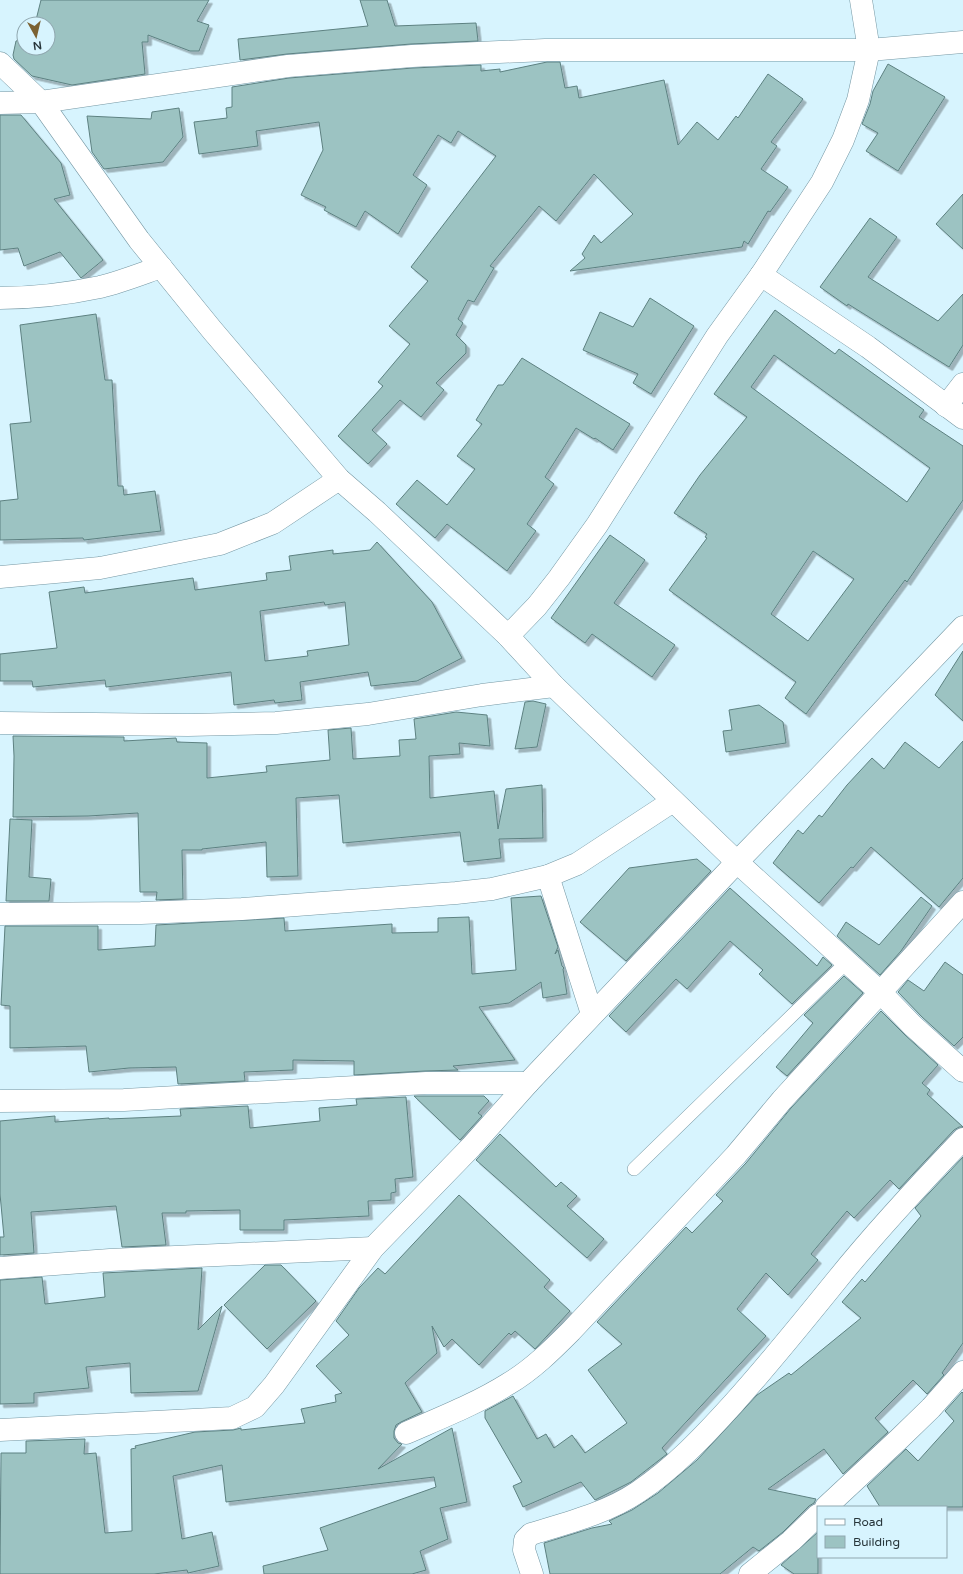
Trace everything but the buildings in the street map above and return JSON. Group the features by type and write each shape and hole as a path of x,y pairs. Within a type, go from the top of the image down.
{"street":[{"path":"508,636 537,606 589,537 717,336 761,275 822,182 843,140 858,100 869,50 861,0"},
{"path":"0,103 41,102 288,66 412,56 553,50 869,50 963,42"},
{"path":"0,63 41,102 139,240 212,330 339,479 378,512 508,636 554,686 737,862 881,993 913,1026 963,1071"},
{"path":"0,298 26,298 67,294 102,286 161,267"},
{"path":"761,275 868,347 955,412 963,384"},
{"path":"0,577 100,568 220,544 273,523 339,479"},
{"path":"0,1430 232,1418 255,1407 274,1385 373,1248 471,1147 592,1014 963,627"},
{"path":"0,723 188,725 276,723 368,714 482,695 554,686"},
{"path":"0,914 141,913 242,909 492,889 548,876 577,864 673,801"},
{"path":"548,876 592,1014"},
{"path":"406,1433 480,1400 508,1384 548,1353 571,1331 736,1155 782,1100 963,902"},
{"path":"0,1101 124,1100 426,1084 528,1083"},
{"path":"531,1573 524,1550 525,1540 531,1534 603,1510 630,1497 660,1477 680,1459 708,1432 768,1365 837,1279 902,1203 963,1139"},
{"path":"0,1268 110,1260 373,1248"},
{"path":"827,1506 932,1408 963,1372"},
{"path":"750,1574 791,1541 817,1516"}],"lane":[{"path":"634,1169 847,962"}]}
